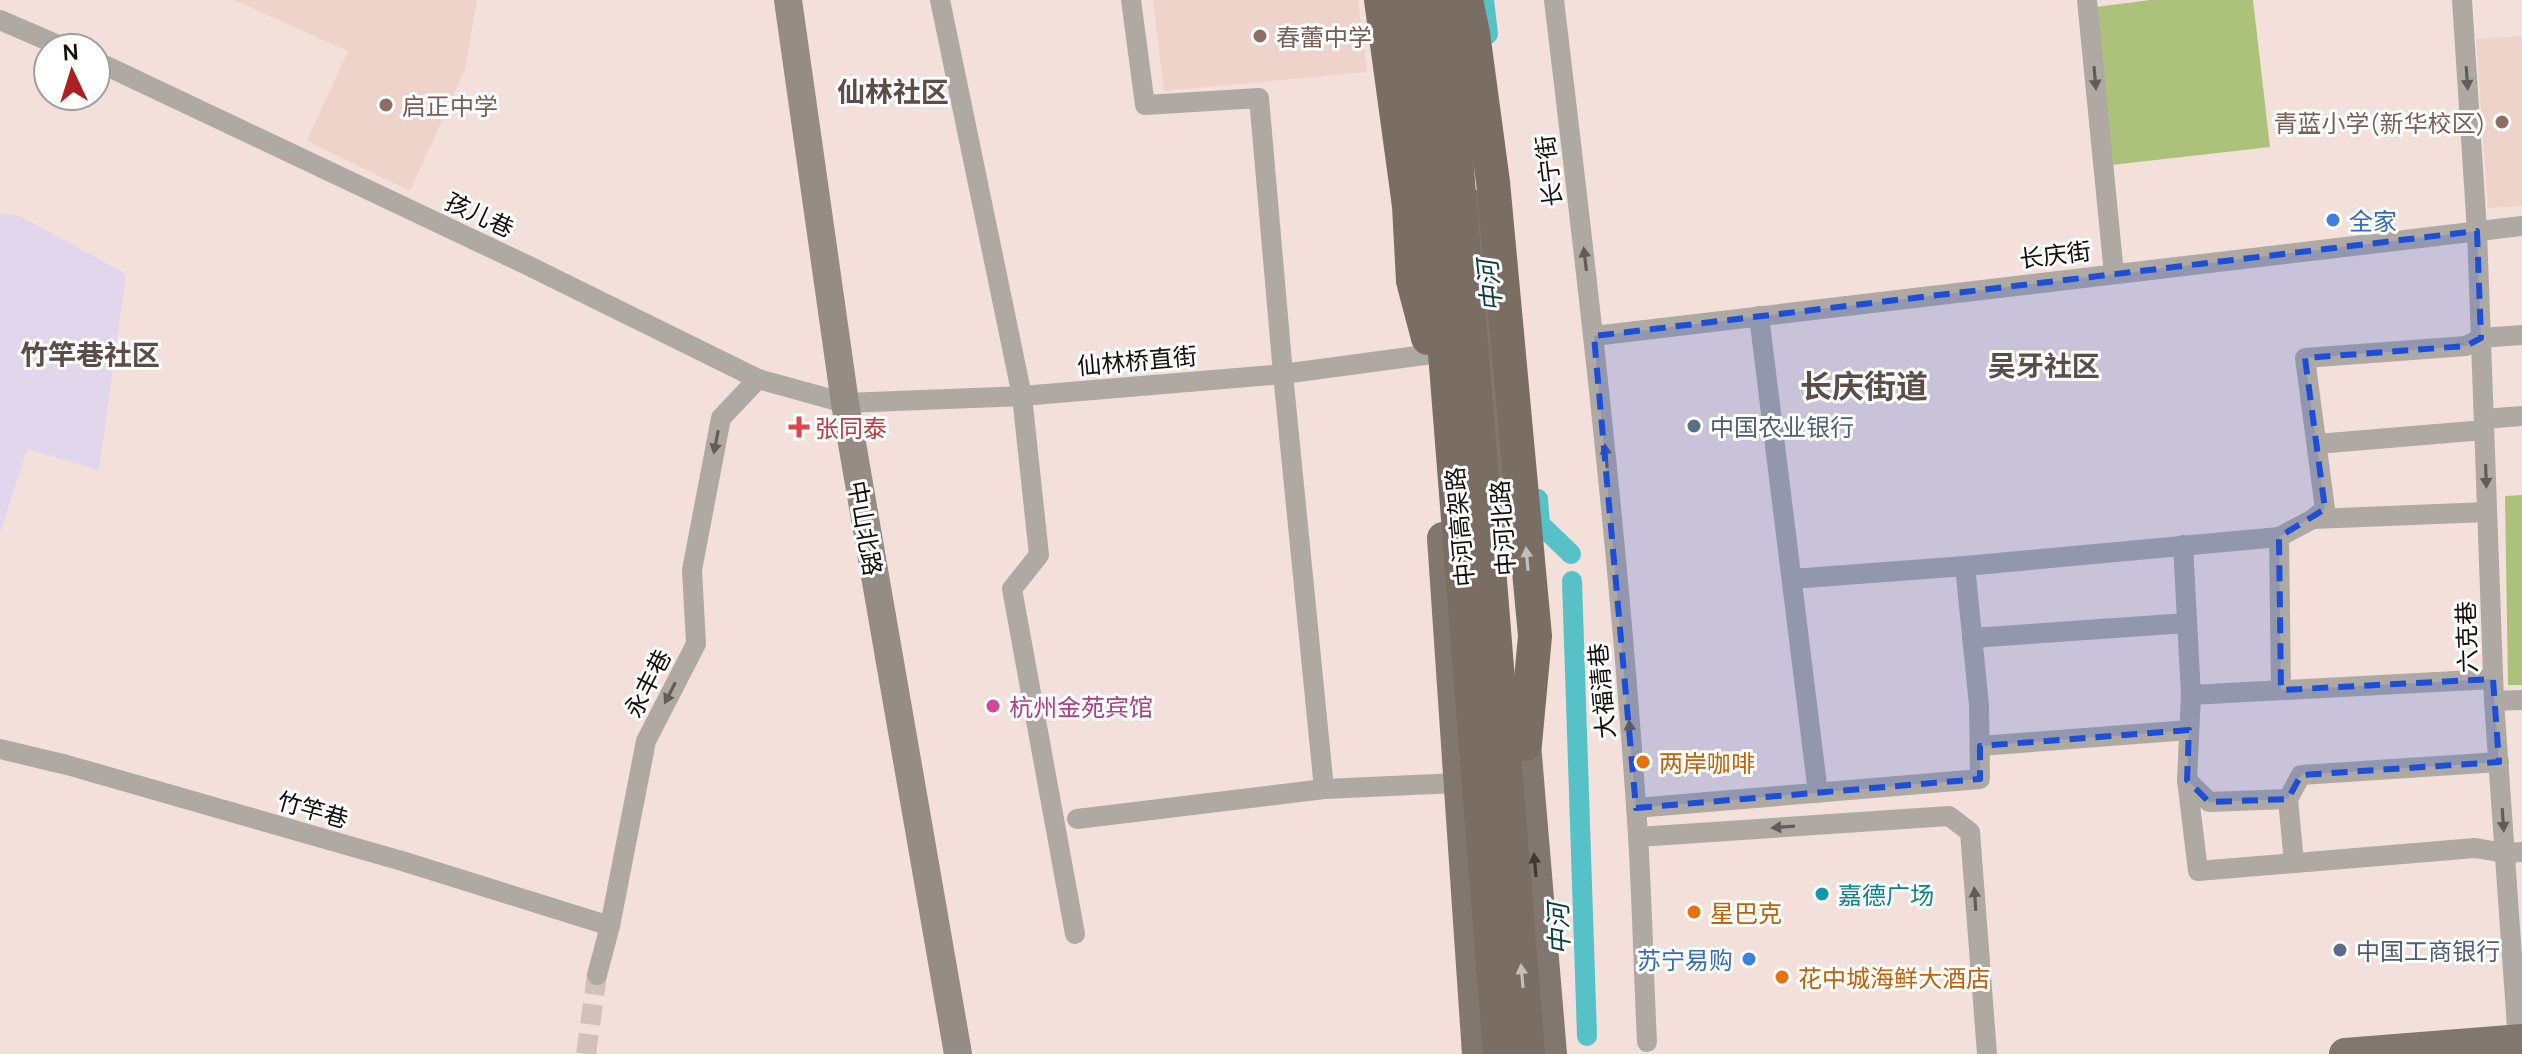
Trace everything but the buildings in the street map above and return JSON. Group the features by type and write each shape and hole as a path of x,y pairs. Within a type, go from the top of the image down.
{"highway":[{"path":"1381,0 1409,206 1413,281 1432,354"},
{"name":"中河高架路","path":"1409,0 1427,124 1500,1054"},
{"name":"中河高架路","path":"1440,0 1455,135 1528,1054"},
{"path":"1466,0 1493,182 1535,636 1525,744"}],"main road":[{"name":"中山北路","path":"788,0 845,403 958,1054"},
{"path":"1396,0 1422,205 1478,1054"},
{"name":"中河北路","path":"1454,0 1491,346 1513,705 1525,744 1551,1054"},
{"path":"2345,1054 2520,1040"}],"street":[{"path":"940,0 1022,396 1039,555 1012,589 1075,934"},
{"path":"1131,0 1145,105 1259,98 1324,789"},
{"name":"长宁街","path":"1554,0 1594,336"},
{"path":"2087,0 2114,274"},
{"name":"六克巷","path":"2462,0 2477,231 2494,701 2499,762 2514,853 2520,1040"},
{"path":"0,20 32,34"},
{"name":"孩儿巷","path":"112,69 527,265 758,379 845,403"},
{"name":"长庆街","path":"1594,336 2522,226"},
{"path":"1759,316 1818,793"},
{"path":"1792,579 2279,537 2325,509 2305,358 2466,346 2481,338 2522,335"},
{"name":"大福清巷","path":"1594,336 1636,808 1647,1042"},
{"name":"仙林桥直街","path":"845,403 1022,396 1283,374 1432,354"},
{"name":"永丰巷","path":"597,975 610,926 646,741 696,644 692,570 721,418 758,379"},
{"path":"2317,444 2484,424 2522,416"},
{"path":"2313,519 2487,512"},
{"path":"2279,537 2281,690"},
{"path":"2183,545 2191,695 2187,780 2198,871 2475,848 2514,853"},
{"path":"1636,808 1980,779 1979,705 1965,566"},
{"path":"1972,638 2187,623"},
{"path":"2191,695 2493,679"},
{"path":"2494,701 2522,700"},
{"path":"1980,746 2189,730"},
{"name":"竹竿巷","path":"0,749 67,765 402,861 610,926"},
{"path":"2294,863 2288,799 2301,775 2499,762"},
{"path":"2187,780 2209,802 2288,799"},
{"path":"1077,819 1324,789 1458,783"},
{"path":"1638,837 1949,816 1970,832 1987,1054"}],"highlighted area":[{"path":"2477,231 2481,338 2466,346 2305,358 2325,509 2279,537 2281,690 2493,679 2499,762 2301,775 2288,799 2209,802 2187,780 2189,730 1980,746 1980,779 1636,808 1594,336"}],"shaded area":[{"name":"启正中学","path":"234,0 477,0 465,69 410,191 307,141 348,51"},
{"name":"春蕾中学","path":"1153,0 1358,0 1367,72 1164,91"},
{"name":"青蓝小学(新华校区)","path":"2522,36 2522,206 2488,208 2476,39"},
{"path":"0,214 18,215 126,274 99,470 27,449 0,533"}],"green space":[{"path":"2150,0 2253,0 2270,147 2103,166 2088,8"},
{"path":"2522,495 2522,685 2508,685 2505,496"}],"waterway":[{"name":"中河","path":"1484,0 1488,34"},
{"name":"中河","path":"1538,499 1540,524 1571,554"},
{"name":"中河","path":"1572,581 1587,1036"}],"tunnel":[{"path":"586,1054 597,975"}],"place":[{"name":"春蕾中学","path":"1260,36"},
{"name":"启正中学","path":"386,105"},
{"name":"青蓝小学(新华校区)","path":"2502,122"},
{"name":"全家","path":"2333,220"},
{"name":"中国农业银行","path":"1694,426"},
{"name":"张同泰","path":"799,427"},
{"name":"杭州金苑宾馆","path":"993,706"},
{"name":"两岸咖啡","path":"1643,762"},
{"name":"嘉德广场","path":"1822,894"},
{"name":"星巴克","path":"1694,912"},
{"name":"中国工商银行","path":"2340,950"},
{"name":"苏宁易购","path":"1749,959"},
{"name":"花中城海鲜大酒店","path":"1782,977"}],"district":[{"name":"仙林社区","path":"893,91"},
{"name":"竹竿巷社区","path":"90,354"},
{"name":"吴牙社区","path":"2044,365"},
{"name":"长庆街道","path":"1864,386"}]}
